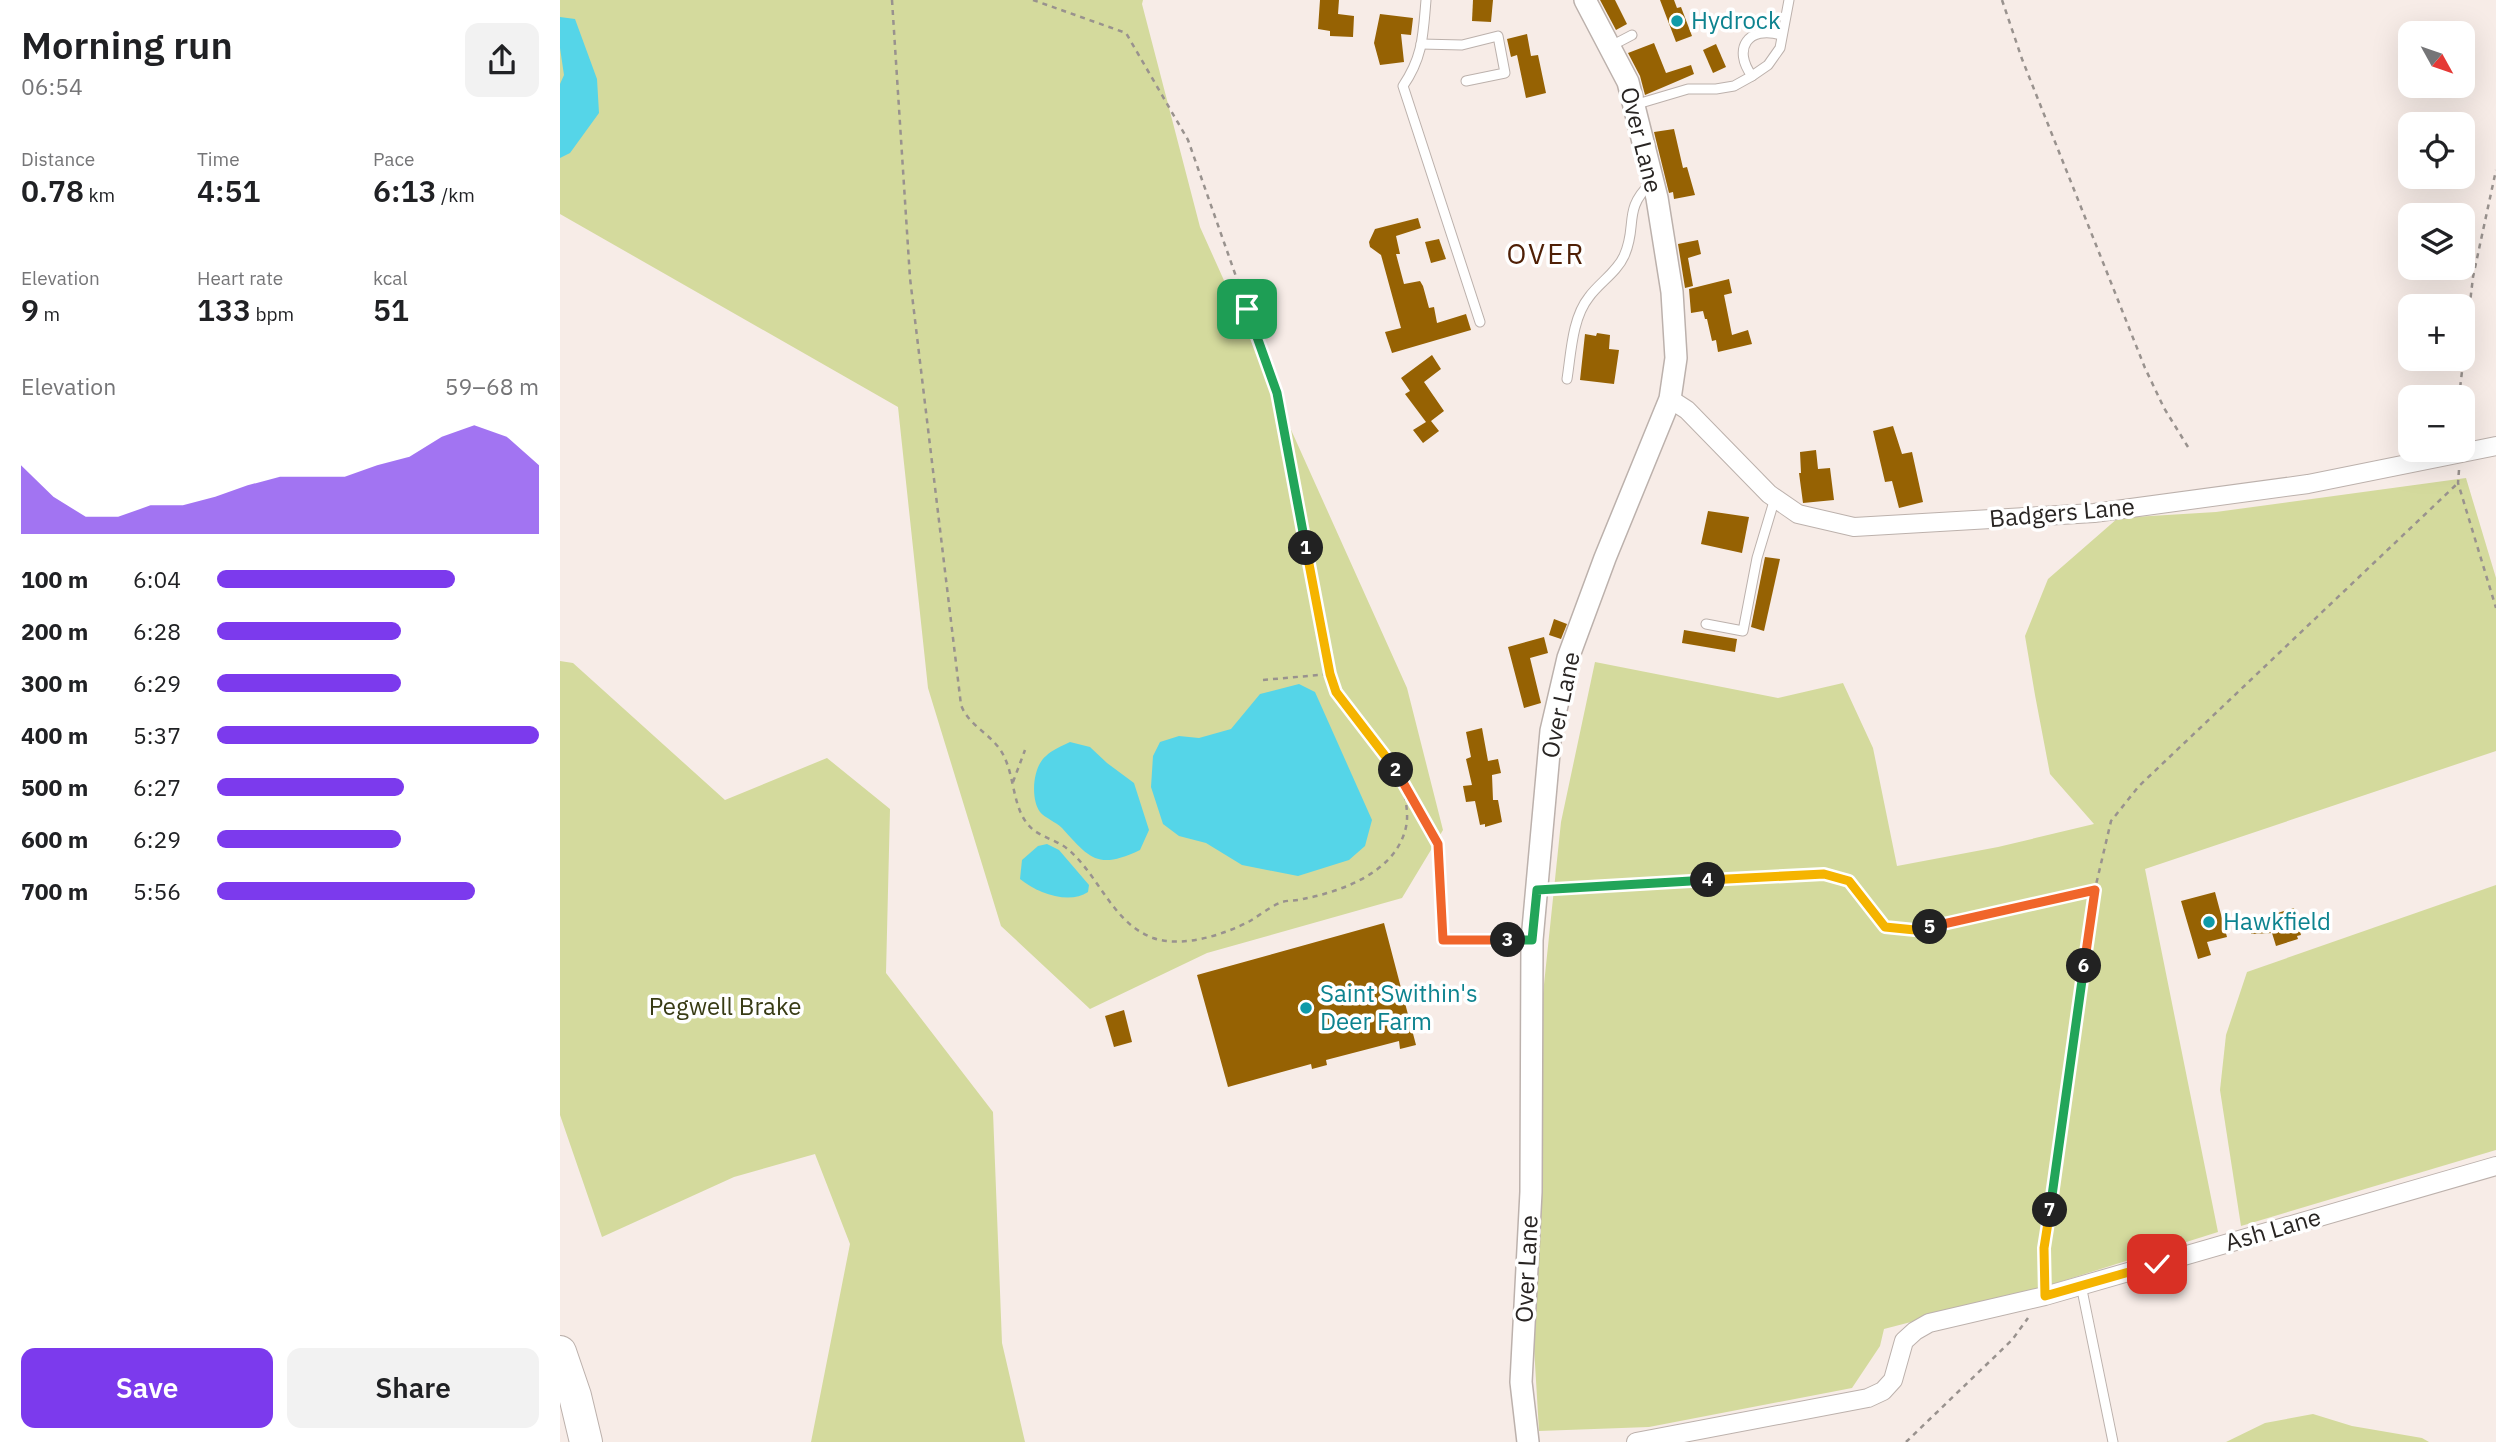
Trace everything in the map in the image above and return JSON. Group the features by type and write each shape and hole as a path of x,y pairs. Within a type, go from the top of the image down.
{"highway":[{"path":"560,1352 575,1396 586,1442"}],"street":[{"name":"Over Lane","path":"1528,1442 1521,1381 1531,1192 1532,940 1551,731 1568,658 1605,558 1670,399 1676,358 1672,292 1652,182 1634,105 1628,82 1585,0"},
{"name":"Badgers Lane","path":"1670,399 1687,410 1775,498 1798,514 1854,527 2081,513 2308,484 2412,462"},
{"name":"Badgers Lane","path":"2475,450 2496,446"},
{"name":"Ash Lane","path":"1636,1442 1868,1398 1883,1391 1893,1380 1904,1342 1929,1323 2045,1296 2496,1166"}],"lane":[{"path":"1426,0 1415,68 1403,86 1480,322"},
{"path":"1634,105 1688,89 1734,86 1752,76 1768,65 1780,48 1788,0"},
{"path":"1752,76 1743,64 1743,48 1747,42 1752,36 1766,30 1781,35"},
{"path":"1611,46 1632,35"},
{"path":"1421,44 1462,45 1498,36 1505,73 1466,81"},
{"path":"1567,379 1575,331 1586,300 1623,258 1628,246 1632,208 1652,182"},
{"path":"1706,624 1743,631 1757,558 1775,498"},
{"path":"2081,1285 2113,1442"}],"path":[{"path":"892,0 910,278 961,705 970,721 998,746 1004,755 1020,813 1027,824 1036,833 1069,849 1118,913 1133,928 1154,938 1189,942 1225,933 1281,902 1337,890 1362,880 1382,865 1399,847 1406,826 1407,808 1403,785"},
{"path":"1032,0 1126,33 1188,140 1277,393 1330,674 1336,692 1384,752 1438,844 1443,940 1532,940"},
{"path":"2002,0 2022,60 2145,368 2164,408 2188,447"},
{"path":"2460,385 2473,277 2496,170"},
{"path":"2459,462 2458,483 2496,608"},
{"path":"1906,1442 2012,1340 2045,1296 2044,1248 2095,890 2111,821 2139,786 2458,483"},
{"path":"1263,680 1330,674"},
{"path":"1013,782 1025,750"},
{"path":"1537,890 1824,874 1849,881 1885,927 1915,930 2095,890"}],"green space":[{"path":"560,0 1143,0 1200,227 1407,688 1443,830 1402,898 1207,953 1090,1009 1001,926 928,688 898,407 560,214"},
{"path":"2466,478 2496,578 2496,751 2145,869 2218,1232 2034,1290 1884,1329 1880,1346 1852,1388 1649,1427 1539,1431 1533,1330 1541,1013 1561,822 1595,662 1778,698 1843,683 1873,748 1897,866 1998,847 2094,824 2050,774 2025,636 2048,579 2118,518 2216,512"},
{"name":"Pegwell Brake","path":"560,661 573,663 725,800 827,758 890,809 886,973 993,1112 1002,1343 1025,1442 811,1442 850,1244 815,1154 734,1177 602,1237 560,1115"},
{"path":"2496,885 2496,1150 2241,1226 2220,1090 2226,1035 2247,972"},
{"path":"2313,1414 2352,1426 2422,1438 2429,1442 2226,1442 2265,1423"}],"water":[{"path":"560,17 575,19 597,79 599,113 570,153 560,158 560,84 564,75 560,48"},
{"path":"1299,684 1315,692 1372,820 1365,846 1349,860 1298,876 1242,865 1206,843 1179,836 1163,824 1151,787 1153,756 1160,742 1179,736 1199,738 1231,729 1260,694"},
{"path":"1070,742 1090,747 1134,783 1149,830 1140,850 1114,859 1096,858 1040,812 1034,791 1038,767 1048,754"},
{"path":"1047,844 1059,850 1089,885 1088,892 1072,897 1053,896 1020,879 1022,860 1038,846"}],"building":[{"path":"1320,0 1339,0 1338,14 1354,16 1353,37 1330,36 1330,31 1318,29"},
{"path":"1473,0 1493,0 1491,22 1472,21"},
{"path":"1600,0 1615,0 1627,24 1616,30"},
{"name":"Hydrock","path":"1660,0 1674,0 1677,8 1681,7 1692,36 1676,42"},
{"path":"1380,14 1413,18 1411,35 1401,34 1404,62 1380,65 1374,43"},
{"path":"1527,34 1531,56 1538,55 1546,93 1526,98 1517,55 1511,57 1507,39"},
{"path":"1654,43 1666,73 1691,65 1694,74 1645,95 1640,76 1628,53"},
{"path":"1716,44 1726,67 1713,73 1703,50"},
{"path":"1674,129 1683,168 1687,167 1695,195 1674,199 1673,192 1669,193 1654,132"},
{"path":"1418,218 1421,228 1396,236 1400,254 1396,254 1404,284 1420,281 1429,308 1434,307 1437,323 1466,314 1471,330 1392,353 1385,332 1401,328 1381,255 1370,247 1369,242 1375,229"},
{"path":"1439,239 1446,259 1431,263 1425,242"},
{"path":"1698,240 1701,254 1688,258 1693,286 1685,288 1678,244"},
{"path":"1729,279 1732,293 1724,295 1732,335 1748,330 1752,344 1718,352 1716,340 1712,341 1703,311 1691,313 1689,289"},
{"path":"1597,333 1610,335 1609,349 1619,350 1614,384 1580,380 1585,334 1596,336"},
{"path":"1432,355 1441,369 1424,382 1444,411 1431,421 1439,431 1423,443 1413,430 1426,422 1405,394 1410,391 1401,378"},
{"path":"1893,426 1902,454 1912,452 1923,502 1899,508 1892,481 1885,482 1873,431"},
{"path":"1816,450 1818,469 1830,468 1834,500 1803,503 1799,473 1800,452"},
{"path":"1708,511 1749,517 1742,553 1701,544"},
{"path":"1765,557 1780,559 1764,631 1751,627"},
{"path":"1554,619 1567,624 1561,639 1549,635"},
{"path":"1684,630 1737,639 1735,652 1682,643"},
{"path":"1544,637 1548,653 1530,658 1541,703 1524,708 1508,647"},
{"path":"1482,728 1488,761 1498,759 1501,773 1492,775 1493,800 1498,800 1502,822 1485,827 1485,824 1480,825 1475,801 1466,802 1463,786 1472,785 1466,759 1471,757 1466,732"},
{"name":"Hawkfield","path":"2215,892 2227,937 2207,942 2211,955 2198,959 2181,901"},
{"path":"2294,908 2301,935 2297,936 2298,939 2276,946 2272,933 2251,934 2251,921 2269,921 2268,916"},
{"name":"Saint Swithin's Deer Farm","path":"1384,923 1416,1045 1400,1049 1399,1041 1326,1060 1327,1065 1312,1069 1311,1064 1228,1087 1197,975"},
{"path":"1124,1010 1132,1042 1114,1047 1105,1016"}],"place":[{"name":"Hydrock","path":"1677,21"},
{"name":"Hawkfield","path":"2209,922"},
{"name":"Saint Swithin's Deer Farm","path":"1306,1008"}],"district":[{"name":"OVER","path":"1546,254"}],"route":[{"path":"1247,309 1277,393 1330,674 1336,692 1384,752 1438,844 1443,940 1532,940 1537,890 1824,874 1849,881 1885,927 1915,930 2095,890 2044,1248 2045,1296 2157,1264"}]}
